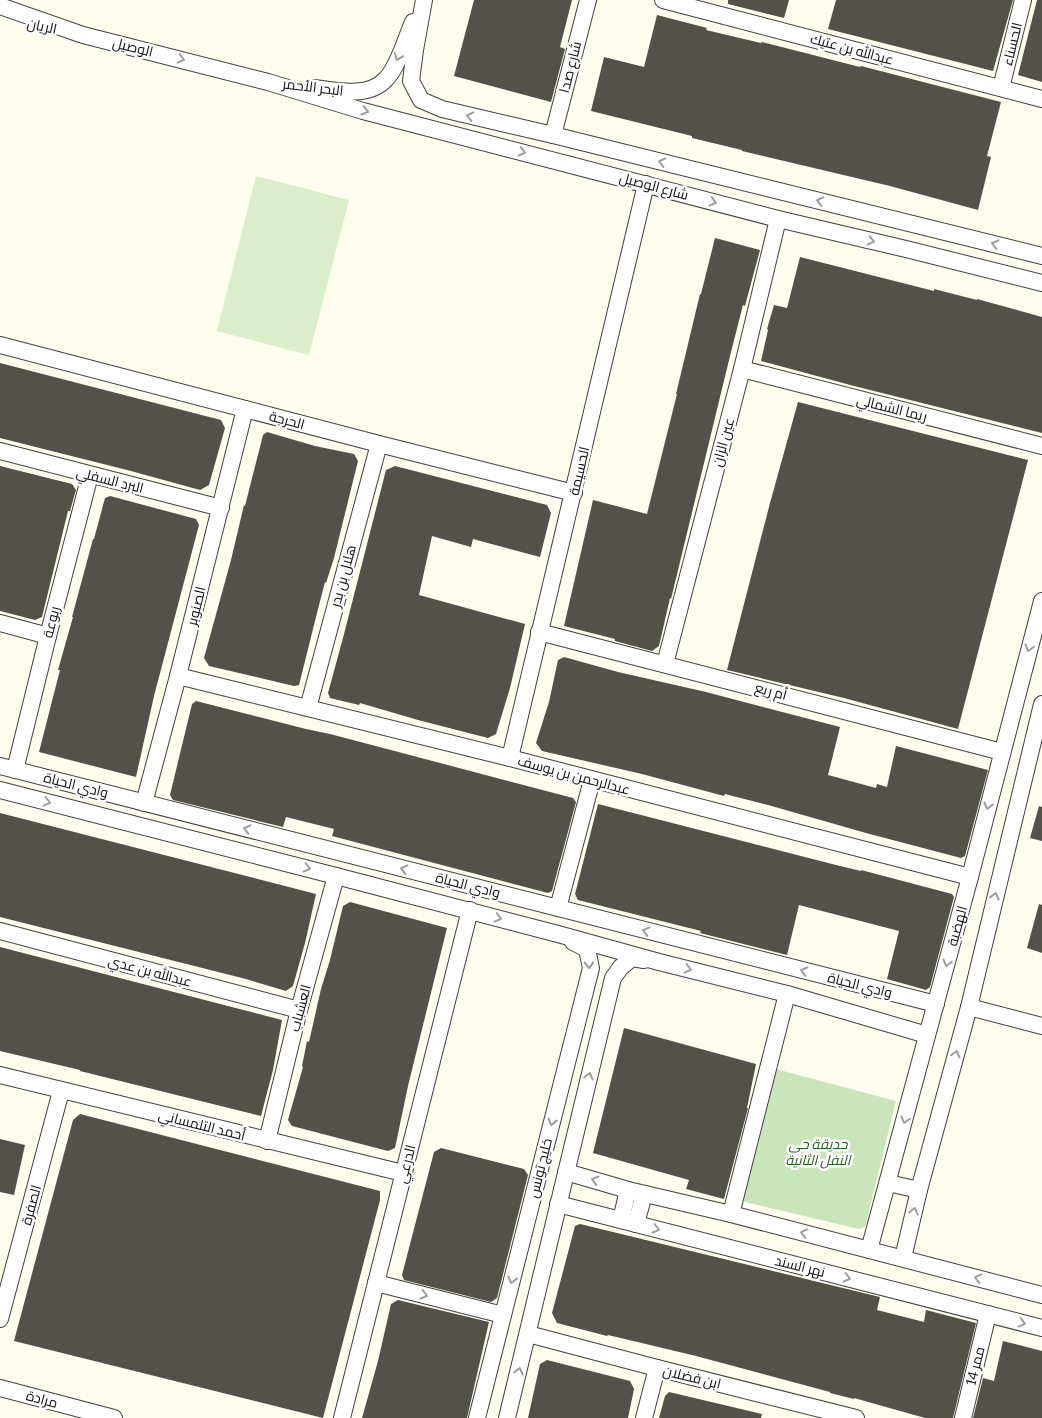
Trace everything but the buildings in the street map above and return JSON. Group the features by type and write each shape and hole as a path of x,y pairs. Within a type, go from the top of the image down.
{"street":[{"name":"البحر الأحمر","path":"268,82 342,92 370,89 386,80 394,68 423,0"},
{"name":"شارع الوصيل","path":"423,0 411,81 421,100 442,109 1042,256"},
{"name":"شارع صدا","path":"553,135 588,0"},
{"name":"عبدالله بن عتيك","path":"662,0 1042,99"},
{"name":"الحسناء","path":"1001,88 1024,0"},
{"name":"الوصيل","path":"0,6 83,35 268,82"},
{"name":"الريان","path":"0,17 83,35"},
{"name":"شارع الوصيل","path":"268,82 362,111 778,220 906,249 1042,283"},
{"name":"الحسيمة","path":"510,758 646,184"},
{"name":"عين الزان","path":"665,664 742,369 778,220"},
{"path":"906,249 911,224"},
{"name":"الحرجة","path":"0,345 574,493"},
{"name":"ريما الشمالي","path":"742,369 1042,446"},
{"name":"الصنوبر","path":"144,803 245,409"},
{"name":"هلال بن بدر","path":"308,708 379,444"},
{"name":"البرد السفلي","path":"0,451 221,508"},
{"name":"ربوعة","path":"8,768 48,636 90,475"},
{"name":"الهضبة","path":"869,1250 970,877 1042,601"},
{"path":"0,623 48,636"},
{"name":"أم ريع","path":"539,632 1002,752"},
{"name":"عبدالرحمن بن يوسف","path":"178,676 510,758 970,877"},
{"path":"903,1258 919,1190 968,1007 1042,704"},
{"name":"وادي الحياة","path":"8,768 936,1004"},
{"path":"558,908 592,780"},
{"name":"وادي الحياة","path":"0,790 470,910 659,962 787,994 928,1034"},
{"name":"العشباب","path":"267,1141 299,1010 336,876"},
{"name":"الدرعي","path":"342,1418 470,910"},
{"name":"عبدالله بن عدي","path":"0,931 299,1010"},
{"name":"خليج تونس","path":"477,1418 591,968 586,949 558,934"},
{"name":"خليج تونس","path":"507,1418 613,978 632,958 659,962"},
{"path":"872,1018 878,990"},
{"path":"731,1214 787,994"},
{"path":"968,1007 1042,1026"},
{"name":"أحمد التلمساني","path":"0,1075 403,1173"},
{"name":"الصفرة","path":"0,1319 61,1091"},
{"path":"566,1172 636,1192 731,1214 1042,1295"},
{"path":"888,1183 919,1190"},
{"path":"628,1222 636,1192"},
{"name":"نهر السند","path":"558,1204 1042,1328"},
{"path":"376,1284 503,1315"},
{"name":"ممر 14","path":"963,1418 988,1314"},
{"name":"ابن فضلان","path":"528,1334 856,1418"},
{"path":"644,1418 657,1368"},
{"name":"مرادة","path":"0,1388 106,1417"}],"green space":[{"path":"256,176 349,200 309,355 217,331"},
{"name":"حديقة حي النفل الثانية","path":"772,1068 896,1101 865,1227 859,1229 745,1202 740,1194"}]}
